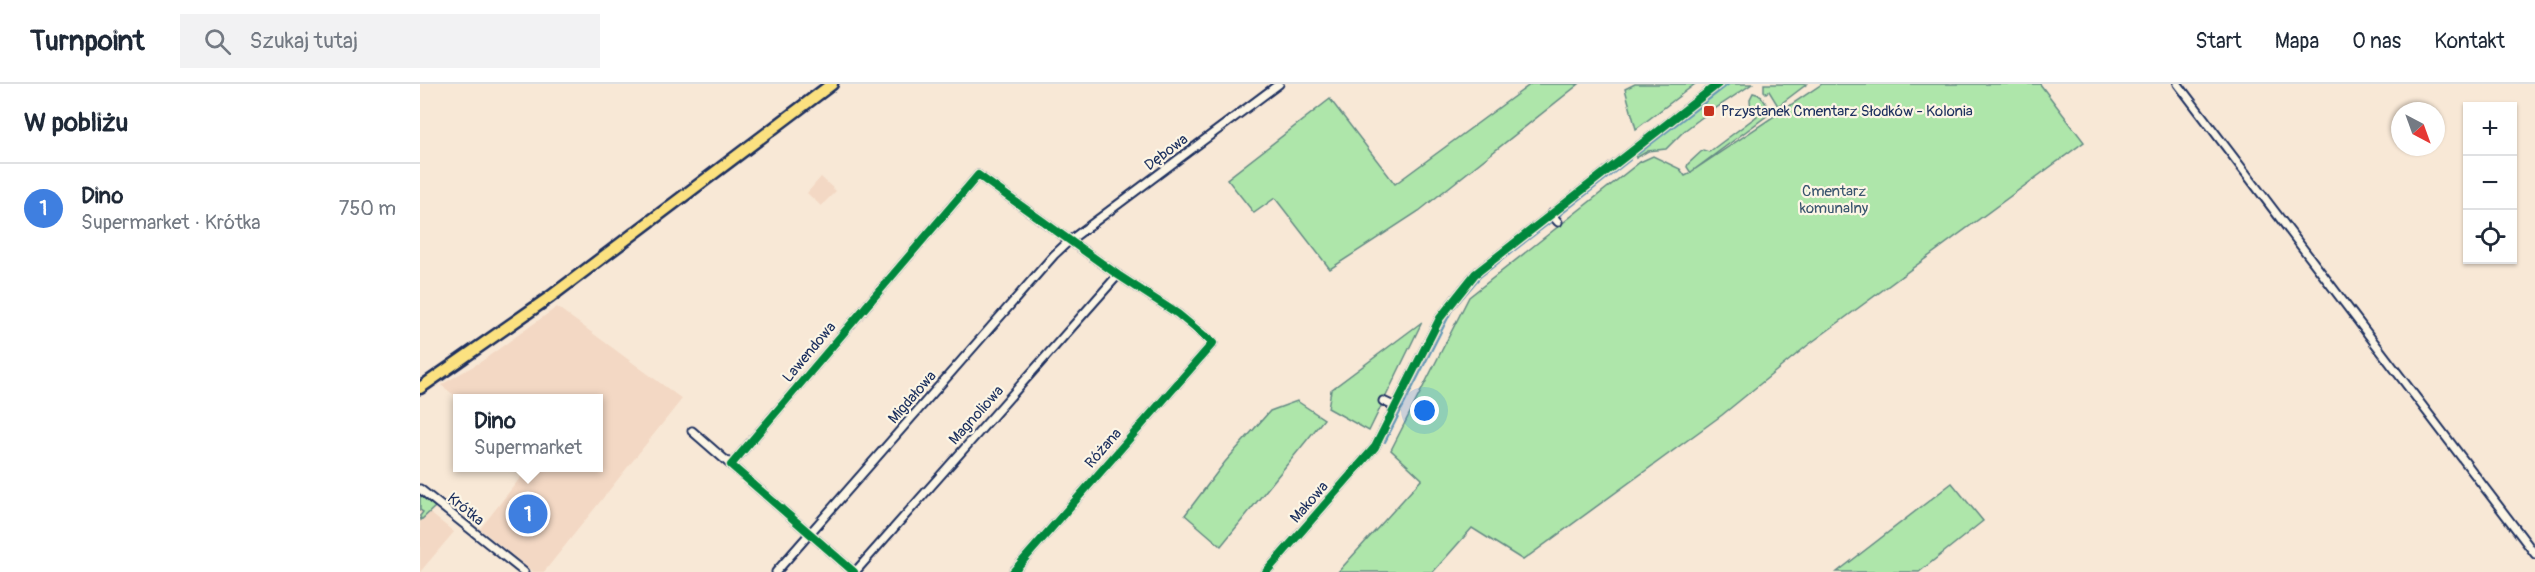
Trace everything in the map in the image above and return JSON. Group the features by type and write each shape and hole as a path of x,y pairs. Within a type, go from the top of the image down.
{"main road":[{"path":"420,388 525,315 832,84"}],"street":[{"name":"Dębowa","path":"1069,241 1279,84"},
{"name":"Makowa","path":"1266,572 1372,450 1440,318 1474,274 1718,84"},
{"path":"2178,84 2535,554"},
{"name":"Lawendowa","path":"732,465 978,175 1069,241"},
{"path":"1551,214 1558,222"},
{"path":"1069,241 1118,275"},
{"name":"Migdałowa","path":"776,572 1069,241"},
{"name":"Różana","path":"1013,572 1213,343 1178,314 1118,275"},
{"name":"Magnoliowa","path":"854,572 1118,275"},
{"path":"1383,401 1396,407"},
{"path":"692,431 854,572"},
{"name":"Krótka","path":"420,489 524,572"}],"shaded area":[{"path":"821,177 836,191 821,206 807,193"},
{"path":"557,307 682,399 544,572 533,572 480,529 525,472 603,472 603,394 453,394 441,385 482,361"},
{"path":"420,505 454,532 420,572"}],"green space":[{"path":"1531,84 1579,84 1419,211 1330,269 1275,198 1254,213 1227,179 1330,99 1395,184"},
{"path":"1635,84 1695,84 1636,129 1625,89"},
{"path":"1725,84 1752,84 1713,110 1710,107 1704,111 1705,115 1666,149 1648,151 1636,158 1635,153"},
{"path":"1764,84 1807,84 1778,106 1769,91 1766,93 1764,91"},
{"name":"Cmentarz komunalny","path":"1822,84 2040,84 2084,142 1808,345 1722,415 1523,560 1472,528 1433,572 1338,572 1422,479 1391,450 1469,297 1640,162 1653,156 1680,169 1685,176 1691,173 1687,167 1688,164 1703,150 1709,152 1757,116 1751,112 1750,99 1753,93 1760,95 1772,112 1691,172"},
{"path":"1422,322 1369,431 1328,408 1331,390"},
{"path":"1297,401 1324,419 1221,546 1185,515 1225,462 1270,411"},
{"path":"1952,483 1983,521 1919,572 1837,572"},
{"path":"420,495 435,507 421,520 420,516 423,512 420,510"}],"waterway":[{"path":"1638,154 1729,84"},
{"path":"1559,216 1630,160"},
{"path":"1385,442 1452,310 1480,277 1551,222"}],"cycle path":[{"path":"1266,572 1375,447 1440,318 1475,274 1718,84"},
{"path":"854,572 731,465 978,175 1118,275 1178,314 1213,343 1013,572"}],"place":[{"name":"Przystanek Cmentarz Słodków - Kolonia","path":"1709,111"},
{"name":"Dino","path":"528,514"}]}
